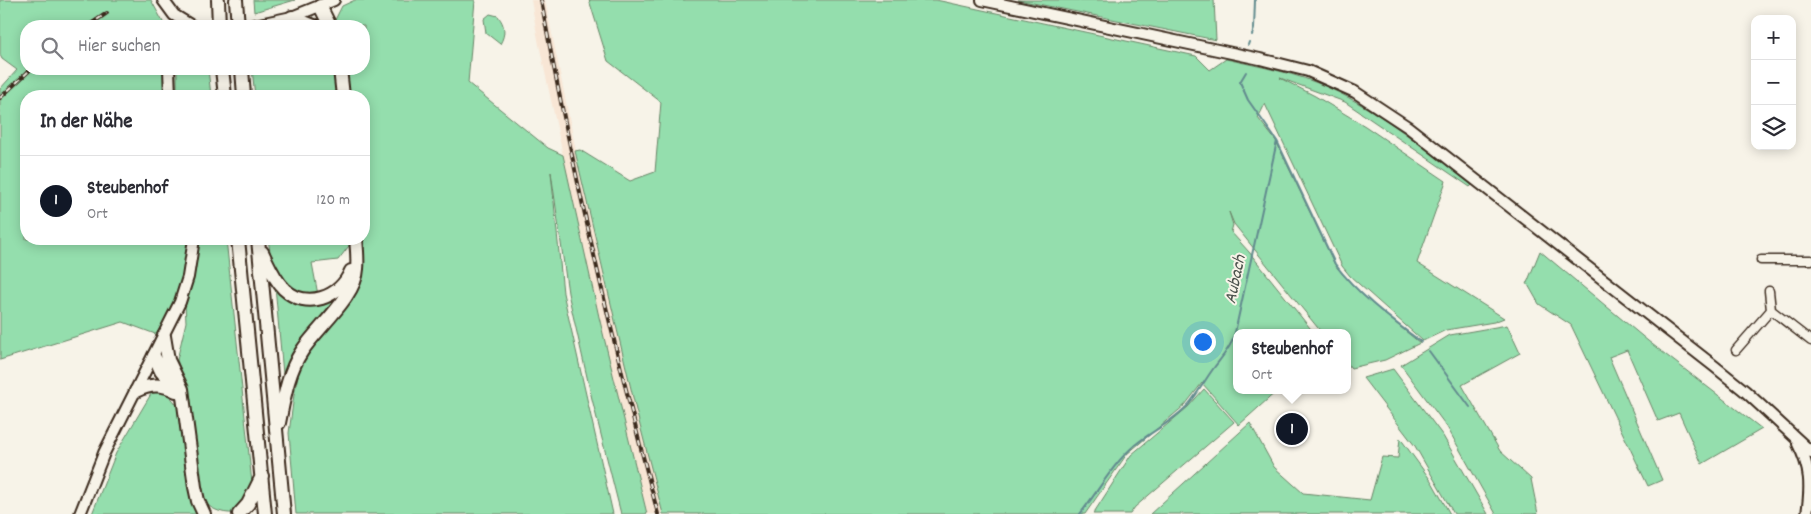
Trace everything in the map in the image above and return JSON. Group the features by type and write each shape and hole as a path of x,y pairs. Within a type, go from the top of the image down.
{"highway":[{"path":"218,3 219,20"},
{"path":"236,4 237,20"},
{"path":"318,20 320,6"},
{"path":"320,6 327,20"},
{"path":"292,16 301,20"},
{"path":"223,75 224,90"},
{"path":"242,75 244,90"},
{"path":"341,75 342,90"},
{"path":"239,245 265,514"},
{"path":"259,245 284,514"},
{"path":"260,245 281,286 294,296 304,299 325,298 335,293 343,286 356,258"},
{"path":"277,438 287,384 294,366 302,350 352,286 357,270 356,245"},
{"path":"164,336 166,353 173,371"},
{"path":"154,356 168,365 179,380 194,486 205,512"},
{"path":"154,356 161,371 182,396"},
{"path":"136,392 151,385 159,385 166,386 182,396"},
{"path":"240,514 248,504 262,476"}],"main road":[{"path":"163,0 180,20"},
{"path":"275,20 292,16 334,0"},
{"path":"982,0 1260,59 1308,71 1355,92 1408,127 1714,366 1745,391 1811,452"},
{"path":"170,10 172,20"},
{"path":"169,75 170,90"},
{"path":"80,514 104,453 164,336 185,288 193,245"},
{"path":"1793,435 1808,464 1811,491 1807,514"}],"street":[{"path":"1761,260 1811,260"},
{"path":"1736,350 1771,310 1770,291"},
{"path":"1771,310 1811,341"}],"shaded area":[{"path":"531,0 545,0 585,195 636,410 663,514 647,514 599,317 538,40"}],"green space":[{"path":"0,0 151,0 162,20 20,20 20,75 164,75 165,90 20,90 20,245 189,245 182,277 158,335 123,322 0,360 0,89 17,70 2,59 0,55"},
{"path":"253,0 295,0 254,12"},
{"path":"355,0 475,0 468,83 548,148 563,155 599,317 647,514 621,514 568,293 551,172 563,293 613,514 296,514 289,433 299,370 309,350 349,299 359,245 370,245 370,90 347,90 346,75 370,75 370,20 335,20 342,6"},
{"path":"589,0 936,0 1196,56 1210,70 1226,59 1304,78 1349,98 1386,120 1472,185 1470,187 1345,102 1280,78 1315,96 1365,126 1446,181 1417,263 1504,318 1494,322 1446,330 1423,341 1350,276 1342,266 1265,104 1258,118 1276,141 1335,265 1364,297 1420,343 1385,360 1351,368 1351,329 1319,329 1234,224 1229,212 1233,225 1231,232 1311,329 1233,329 1233,394 1274,394 1239,425 1202,383 1185,405 1127,454 1085,514 663,514 636,410 575,151 580,150 630,181 655,172 661,102 608,61"},
{"path":"1018,0 1214,0 1216,40"},
{"path":"490,14 498,16 503,26 504,33 500,44 486,33 484,19"},
{"path":"177,75 209,75 210,90 177,90"},
{"path":"253,75 337,75 338,90 254,90"},
{"path":"199,245 227,245 252,483 243,504 234,513 215,509 201,497 187,387 177,360 186,322 185,302 193,280"},
{"path":"269,245 350,245 338,260 312,263 318,295 303,295 291,289 272,264"},
{"path":"1540,251 1648,341 1762,429 1702,464 1679,413 1658,421 1627,350 1609,357 1662,480 1648,486 1571,325 1539,304 1527,283"},
{"path":"275,286 284,295 334,299 344,294 294,354 283,374"},
{"path":"1507,325 1520,353 1462,385 1500,451 1531,479 1538,514 1496,514 1447,427 1401,365 1450,335"},
{"path":"1393,369 1443,436 1488,514 1454,514 1415,446 1363,378"},
{"path":"154,389 169,396 179,408 182,417 190,497 197,514 92,514 116,453"},
{"path":"1204,389 1234,422 1135,507 1130,514 1093,514 1131,455 1188,407"},
{"path":"1250,423 1274,467 1303,493 1370,500 1382,457 1398,458 1400,438 1432,482 1450,514 1150,514"}],"waterway":[{"name":"Aubach","path":"1252,35 1255,0"},
{"name":"Aubach","path":"1236,329 1277,141 1248,100 1240,82 1246,72"},
{"name":"Aubach","path":"1277,141 1335,264 1364,296 1421,342"},
{"name":"Aubach","path":"1080,514 1127,452 1177,416 1189,404 1233,339"},
{"name":"Aubach","path":"1429,351 1470,407"}],"railway":[{"path":"541,0 566,129 595,258 658,514"},
{"path":"97,20 107,13"},
{"path":"0,98 25,75"}],"place":[{"name":"Steubenhof","path":"1292,429"}]}
